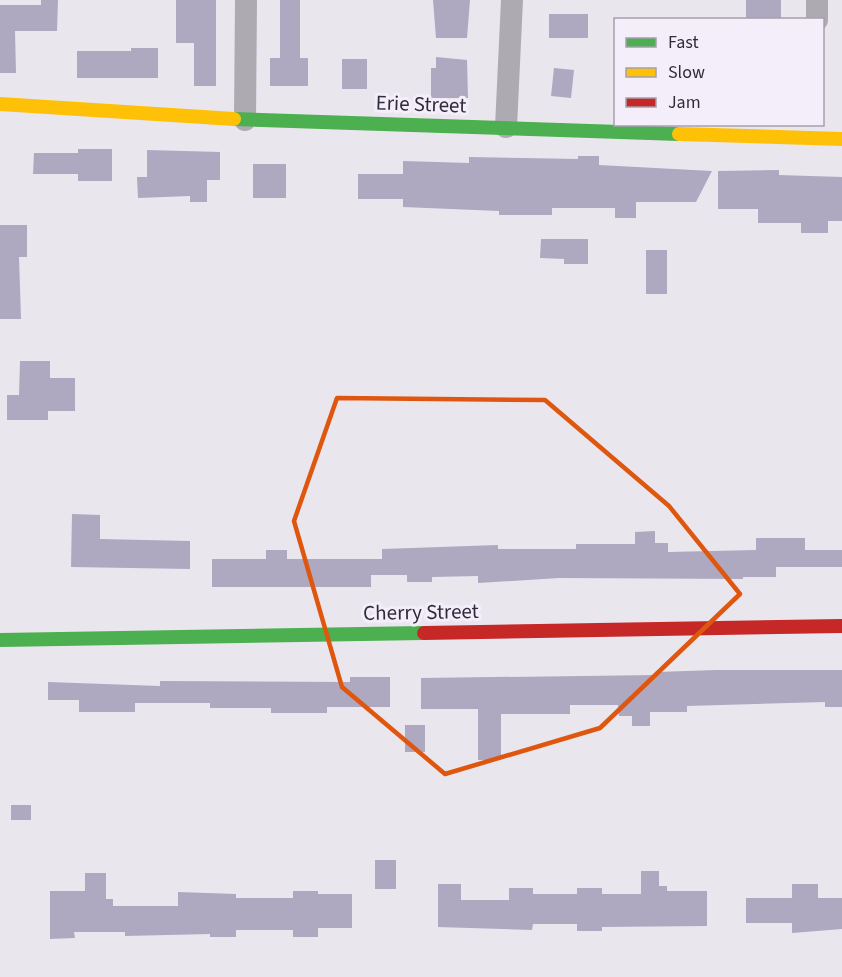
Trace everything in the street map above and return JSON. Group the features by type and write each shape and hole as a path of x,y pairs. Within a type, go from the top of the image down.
{"street":[{"path":"245,120 246,0"},
{"path":"506,127 512,0"},
{"path":"817,18 818,0"},
{"name":"Erie Street","path":"0,105 245,120 506,127 815,131 842,139"},
{"name":"Cherry Street","path":"0,640 842,626"}],"highlighted area":[{"path":"337,398 545,400 669,506 740,594 600,728 445,774 342,687 294,521"}],"building":[{"path":"41,0 58,0 57,31 15,31 16,73 0,73 0,5 41,5"},
{"path":"176,0 216,0 216,86 194,86 194,43 176,43"},
{"path":"280,0 300,0 300,58 308,58 308,86 270,86 270,58 280,58"},
{"path":"433,0 470,0 467,38 436,38"},
{"path":"746,0 781,0 781,18 746,18"},
{"path":"549,14 588,14 588,38 549,38"},
{"path":"131,48 158,48 158,78 77,78 77,51 131,51"},
{"path":"436,57 467,60 468,98 431,98 431,68 436,68"},
{"path":"342,59 367,59 367,89 342,89"},
{"path":"554,68 574,70 571,98 551,96"},
{"path":"78,149 112,149 112,181 78,181 78,174 33,174 34,153 78,153"},
{"path":"147,150 220,152 220,180 207,180 207,202 190,202 190,196 138,198 137,177 147,177"},
{"path":"578,156 599,156 599,165 712,171 696,202 636,202 636,218 615,218 615,208 552,208 552,215 499,215 499,211 403,207 403,199 358,199 358,174 403,174 403,161 469,163 469,157 578,159"},
{"path":"253,164 286,164 286,198 253,198"},
{"path":"779,170 779,175 842,177 842,221 828,221 828,233 801,233 801,223 758,223 758,209 718,209 718,171"},
{"path":"0,225 27,225 27,257 19,257 21,319 0,319"},
{"path":"541,239 588,239 588,264 564,264 564,259 540,258"},
{"path":"646,250 667,250 667,294 646,294"},
{"path":"20,361 50,361 50,378 75,378 75,411 48,411 48,420 7,420 7,395 19,395"},
{"path":"72,514 100,515 100,539 190,541 190,569 71,567"},
{"path":"655,531 655,543 668,543 668,552 756,550 756,538 805,538 805,550 842,550 842,567 776,567 776,577 743,577 743,579 559,578 478,583 478,576 432,577 432,582 407,582 407,575 371,575 371,587 212,587 212,559 266,559 266,550 287,550 287,559 382,559 382,549 498,545 498,549 576,549 576,544 635,544 635,532"},
{"path":"842,670 842,707 825,707 825,702 687,706 687,712 650,712 650,726 632,726 632,716 619,716 618,705 570,705 570,714 501,714 501,760 478,760 478,709 421,709 421,678 657,675 657,672"},
{"path":"350,677 390,677 390,707 327,707 327,713 271,713 271,708 210,708 210,703 135,703 135,712 79,712 79,700 48,700 48,682 160,686 160,681 350,682"},
{"path":"405,725 425,725 425,752 405,752"},
{"path":"11,805 31,805 31,820 11,820"},
{"path":"375,860 396,860 396,889 375,889"},
{"path":"641,871 659,871 659,886 667,886 667,891 707,891 707,926 602,927 602,931 577,931 577,924 533,924 532,930 438,927 438,884 461,884 461,900 509,900 509,888 533,888 533,894 577,894 577,888 602,888 602,894 641,894"},
{"path":"85,873 106,873 106,899 113,899 113,906 178,906 178,892 236,894 236,898 293,898 293,891 352,894 352,928 318,928 318,937 293,937 293,930 236,930 236,937 210,937 210,934 125,936 125,932 74,932 75,938 50,939 50,891 85,891"},
{"path":"792,884 818,884 818,898 842,898 842,929 792,933 792,923 746,923 746,898 792,898"}],"traffic: fast":[{"path":"234,119 679,134"},
{"path":"0,640 424,633"}],"traffic: slow":[{"path":"0,104 234,119"},
{"path":"679,134 842,139"}],"traffic: jam":[{"path":"424,633 842,626"}]}
